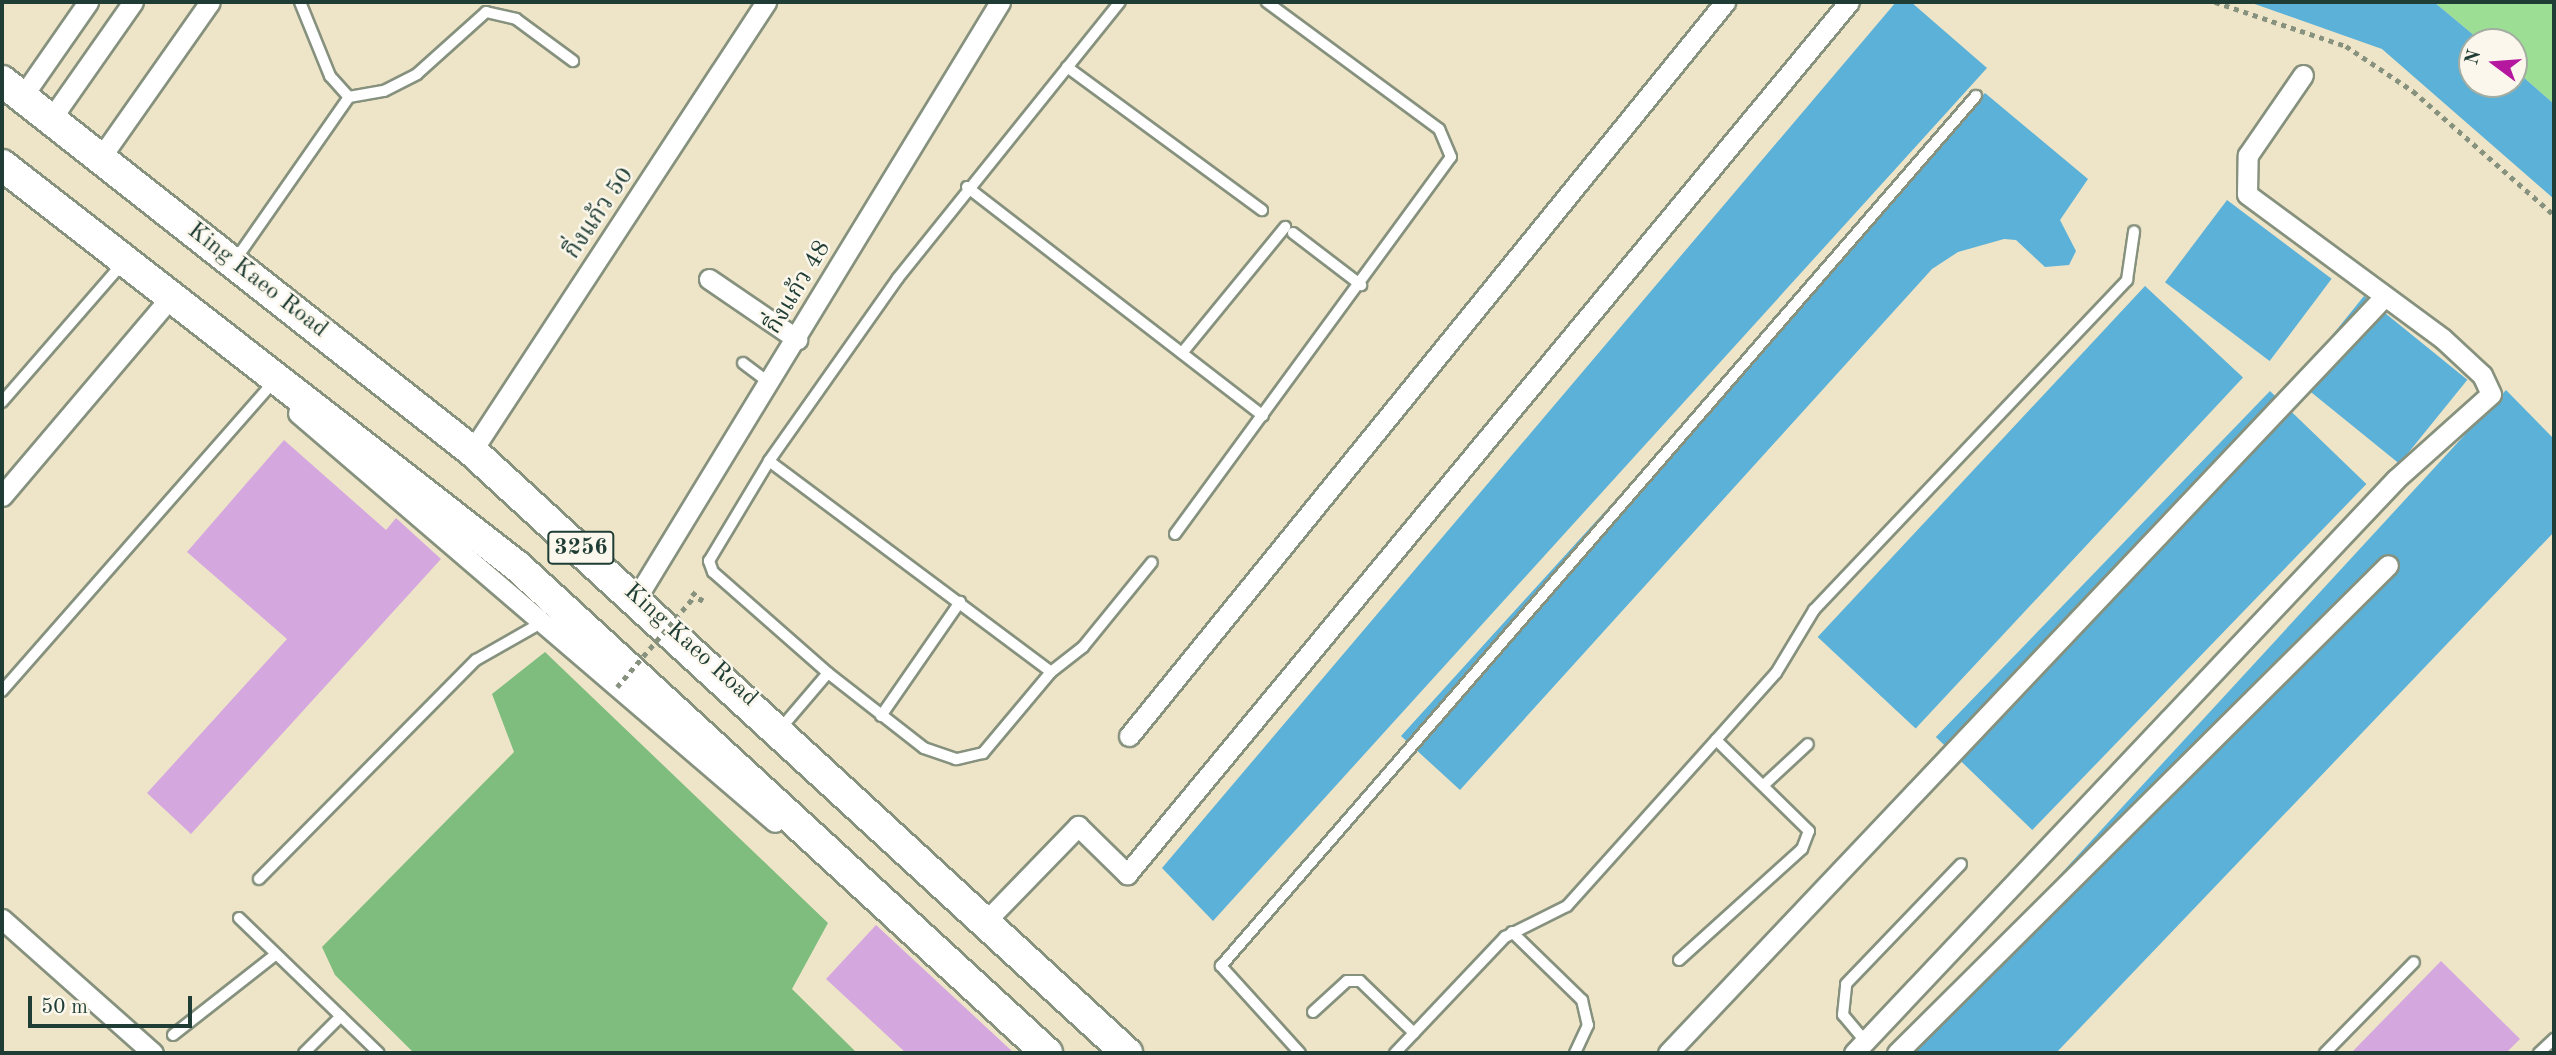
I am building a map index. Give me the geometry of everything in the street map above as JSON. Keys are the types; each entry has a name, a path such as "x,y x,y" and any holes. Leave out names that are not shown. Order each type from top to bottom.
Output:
{"main road":[{"name":"King Kaeo Road","path":"12,89 472,451 781,728 1127,1053"},
{"name":"3256","path":"2,165 554,616 1045,1053"}],"street":[{"path":"12,89 88,2"},
{"path":"51,119 133,2"},
{"path":"101,157 210,2"},
{"name":"กิ่งแก้ว 50","path":"472,451 766,2"},
{"name":"กิ่งแก้ว 48","path":"637,597 797,339 1000,2"},
{"path":"1129,736 1725,2"},
{"path":"985,922 1078,826 1127,874 1849,2"},
{"path":"1860,1047 2396,479 2491,394 2491,385 2469,360 2242,185 2248,155 2303,75"},
{"path":"709,279 797,339"},
{"path":"1668,1053 2384,297"},
{"path":"2,496 169,299"},
{"path":"1897,1053 2388,565"},
{"path":"2,919 153,1053"}],"lane":[{"path":"300,2 330,76 349,97"},
{"path":"1120,2 967,187 769,461 709,561 713,572 828,673 924,748 947,757 969,757 992,746 1051,672 1083,647 1152,562"},
{"path":"1175,534 1447,167 1450,144 1267,2"},
{"path":"234,262 349,97 383,91 417,74 486,12 516,19 573,61"},
{"path":"1067,67 1262,210"},
{"path":"1300,1053 1220,966 1976,96"},
{"path":"967,187 1263,416"},
{"path":"1182,353 1289,230 1361,285"},
{"path":"1395,1053 1512,932 1567,906 1771,678 1814,610 2127,280 2134,232"},
{"path":"2,402 122,264"},
{"path":"743,363 770,383"},
{"path":"2,691 271,384"},
{"path":"769,461 1051,672"},
{"path":"881,716 960,602"},
{"path":"259,879 476,660 554,616"},
{"path":"781,728 828,673"},
{"path":"1679,960 1808,839 1805,822 1766,783 1716,740"},
{"path":"1766,783 1808,744"},
{"path":"1860,1047 1843,1016 1846,984 1961,864"},
{"path":"239,918 379,1053"},
{"path":"1512,932 1582,1000 1588,1025 1575,1053"},
{"path":"173,1035 275,955"},
{"path":"2325,1053 2414,962"},
{"path":"1313,1012 1347,981 1360,981 1414,1033"},
{"path":"304,1053 341,1016"},
{"path":"2539,1053 2554,1039"}],"path":[{"path":"2215,2 2346,46 2413,91 2554,215"},
{"path":"617,687 693,594"}],"green space":[{"path":"2434,2 2554,2 2554,104 2528,81 2528,28 2465,28"},
{"path":"545,652 828,923 792,989 857,1053 414,1053 335,975 322,947 514,752 492,694"}],"water":[{"path":"1896,2 1911,2 1987,68 1213,921 1162,868"},
{"path":"2249,2 2434,2 2465,28 2458,28 2458,98 2528,98 2528,81 2554,104 2554,199 2382,49"},
{"path":"1985,93 2088,179 2060,220 2076,251 2069,265 2045,267 2016,240 2004,239 1958,252 1932,269 1460,790 1401,736"},
{"path":"2227,200 2332,279 2270,361 2165,282"},
{"path":"2145,286 2243,377 1916,728 1818,637"},
{"path":"2364,296 2467,380 2399,464 2296,380"},
{"path":"2506,390 2554,439 2554,532 2056,1053 1896,1053"},
{"path":"2270,391 2366,484 2032,830 1936,737"}],"building":[{"path":"284,440 386,530 396,518 441,559 191,834 147,793 287,639 187,552"},
{"path":"876,925 1014,1053 906,1053 826,979"},
{"path":"2441,961 2520,1039 2506,1053 2351,1053"}]}
